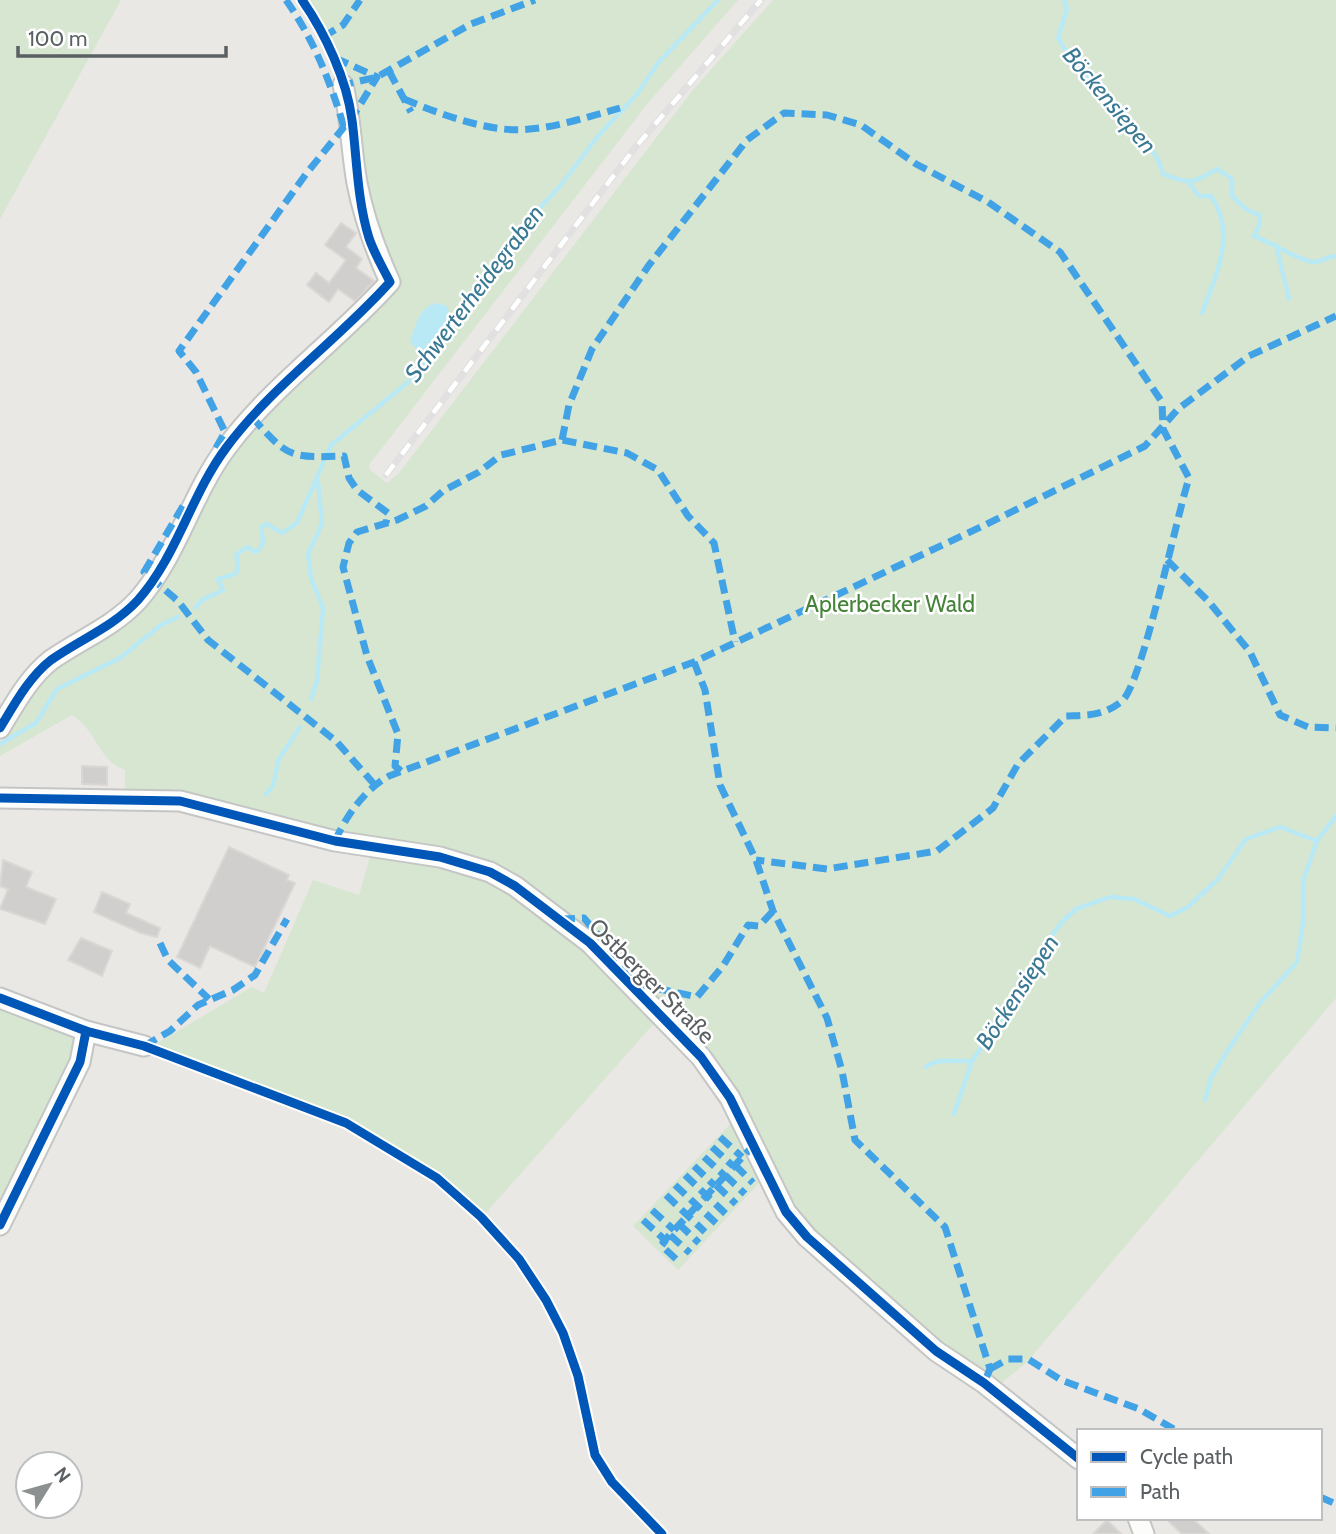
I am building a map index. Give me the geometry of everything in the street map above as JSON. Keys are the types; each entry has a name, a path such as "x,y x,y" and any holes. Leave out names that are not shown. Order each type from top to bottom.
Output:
{"street":[{"path":"0,728 28,684 50,661 111,625 140,598 226,448 285,384 390,282 370,239 357,180 352,118 342,85"},
{"name":"Ostberger Straße","path":"0,798 180,802 335,841 440,857 490,872 515,886 590,943 701,1057 730,1098 786,1212 807,1237 936,1351 984,1383 1077,1457"},
{"path":"0,998 86,1031 144,1046"},
{"path":"0,1225 80,1062 86,1031"}],"green space":[{"path":"0,0 121,0 0,219"},
{"name":"Aplerbecker Wald","path":"308,0 738,0 648,103 369,465 370,470 387,483 399,473 692,91 773,0 1336,0 1336,998 1027,1362 999,1385 962,1367 809,1235 718,1076 516,883 125,790 125,770 109,760 87,728 72,715 0,756 0,743 42,680 52,673 50,669 114,626 230,449 388,287 371,239 349,87"},
{"path":"372,850 462,865 559,920 657,1020 485,1214 446,1183 367,1134 285,1096 151,1047 252,987 264,993 313,880 359,895"},
{"path":"0,999 68,1030 77,1041 75,1062 0,1208"},
{"path":"735,1119 759,1183 678,1270 633,1226"}],"water":[{"path":"435,303 448,306 449,317 422,355 410,342 421,314"}],"building":[{"path":"341,223 356,233 346,247 362,259 356,268 374,281 355,301 338,289 329,302 307,285 316,273 329,283 346,260 325,245"},
{"path":"82,766 107,767 107,785 82,784"},
{"path":"229,847 289,875 287,880 295,883 255,967 210,946 200,968 177,957"},
{"path":"3,860 32,872 26,887 56,899 45,924 0,909 8,889 0,886"},
{"path":"102,892 130,904 126,913 160,928 157,937 141,933 94,912"},
{"path":"81,938 112,951 102,976 68,960"},
{"path":"1107,1520 1121,1534 1093,1534"},
{"path":"1167,1520 1194,1520 1209,1534 1182,1534"}],"waterway":[{"name":"Schwerterheidegraben","path":"195,608 202,600 223,590 218,579 235,574 238,568 236,555 247,547 256,552 260,549 263,543 262,526 267,524 282,533 297,523 331,445 412,379 468,298 528,221 561,185 598,136 637,94 658,63 718,0"},
{"name":"Böckensiepen","path":"1064,0 1067,9 1058,38 1081,73 1102,83 1107,103 1121,107 1151,148 1163,174 1191,181 1217,169 1232,179 1232,196 1247,210 1260,215 1254,236 1310,261 1336,256"},
{"path":"1189,183 1199,196 1211,196 1223,225 1222,255 1202,313"},
{"path":"1276,245 1289,299"},
{"path":"311,699 317,681 323,608 311,578 308,554 322,524 318,481"},
{"name":"Schwerterheidegraben","path":"0,744 36,723 57,689 120,658 161,625 178,617"},
{"path":"266,794 273,786 279,759 300,727"},
{"name":"Böckensiepen","path":"954,1114 972,1061 1010,1007 1052,935 1076,909 1110,897 1134,899 1170,916 1188,907 1218,879 1246,839 1280,827 1317,841 1336,816"},
{"path":"1205,1100 1211,1078 1226,1053 1259,1004 1297,962 1303,923 1303,881 1317,841"},
{"path":"926,1067 942,1061 972,1061"}],"railway":[{"path":"386,475 634,149 761,0"}],"marked path":[{"path":"286,0 320,61 344,127"},
{"path":"323,37 343,25 360,0"},
{"path":"341,82 343,85 377,77 471,24 535,0"},
{"path":"335,58 377,77 352,118"},
{"path":"389,71 411,112"},
{"path":"404,99 465,121 518,130 562,124 620,108"},
{"path":"562,440 569,405 592,349 649,265 747,140 784,113 827,115 861,125 916,164 988,202 1060,252 1162,402 1163,429 1189,478 1149,633 1130,688 1122,701 1102,712 1066,716 1018,764 993,808 937,851 827,869 756,860"},
{"path":"216,448 225,432 196,372 179,351 306,174 344,127 352,123"},
{"path":"335,841 357,804 372,788 389,776 694,662 985,525 1145,446 1178,409 1249,356 1336,316"},
{"path":"252,417 274,441 291,453 312,457 344,456 349,478 357,490 388,513 386,523"},
{"path":"401,771 395,766 398,734 367,656 343,567 349,543 357,532 397,520 426,506 443,491 479,472 501,455 562,440 627,453 658,470 688,516 714,543 735,642"},
{"path":"183,506 144,572 178,601 208,640 336,741 374,784"},
{"path":"1167,560 1209,602 1250,652 1280,715 1308,727 1336,728"},
{"path":"694,662 705,690 720,785 756,860 773,911 827,1018 842,1071 855,1140 945,1227 990,1369 984,1383"},
{"path":"561,919 584,918 626,968 646,986 697,997 723,966 748,925 759,926 773,911"},
{"path":"144,1046 170,1031 198,1005 233,990 255,975 287,919"},
{"path":"160,943 168,960 209,999"},
{"path":"720,1137 742,1157"},
{"path":"712,1147 733,1166"},
{"path":"676,1259 664,1248 667,1245 663,1242 752,1147"},
{"path":"704,1157 725,1176"},
{"path":"735,1165 753,1183"},
{"path":"694,1166 715,1186"},
{"path":"685,1175 727,1215"},
{"path":"725,1175 745,1194"},
{"path":"675,1185 717,1224"},
{"path":"716,1185 736,1204"},
{"path":"666,1195 705,1232"},
{"path":"652,1210 674,1230"},
{"path":"643,1220 665,1240"},
{"path":"679,1224 699,1243"},
{"path":"670,1235 690,1253"},
{"path":"990,1369 1008,1359 1028,1359 1061,1380 1139,1409 1174,1429"},
{"path":"1322,1498 1336,1504"}],"cycle path":[{"path":"0,728 22,692 43,667 62,652 118,618 138,600 152,583 174,545 214,466 244,425 390,282 373,249 365,223 352,120 345,89 327,42 302,0"},
{"path":"0,798 180,801 335,841 440,857 490,872 515,886 590,943 701,1057 730,1098 786,1212 807,1237 936,1351 984,1383 1077,1457"},
{"path":"0,998 86,1031 144,1046 346,1123 437,1178 481,1217 519,1259 546,1300 563,1333 578,1376 595,1455 612,1482 662,1534"},
{"path":"0,1225 80,1062 86,1031"}]}
